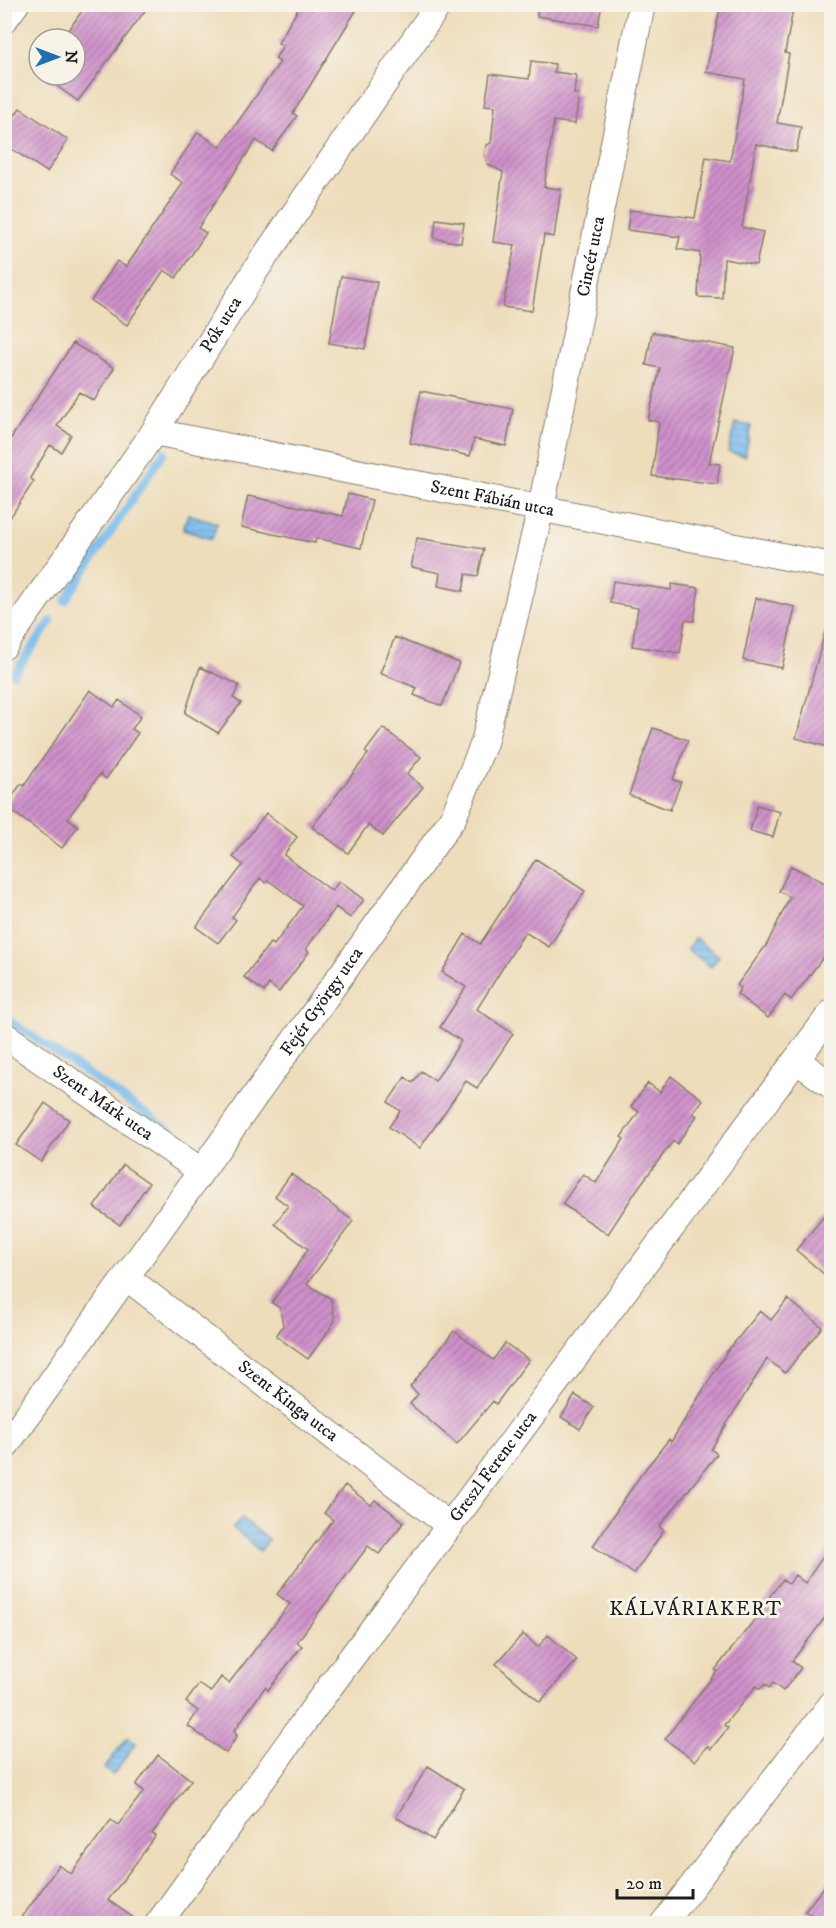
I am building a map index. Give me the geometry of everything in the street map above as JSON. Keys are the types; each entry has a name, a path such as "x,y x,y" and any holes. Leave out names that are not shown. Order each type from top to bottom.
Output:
{"street":[{"path":"4,20 16,4"},
{"name":"Pók utca","path":"4,646 154,432 257,268 439,4"},
{"name":"Cincér utca","path":"541,508 642,4"},
{"name":"Szent Fábián utca","path":"154,432 831,566"},
{"name":"Fejér György utca","path":"4,1448 453,818 484,743 541,508"},
{"name":"Greszl Ferenc utca","path":"158,1923 831,1012"},
{"name":"Szent Márk utca","path":"4,1035 201,1171"},
{"path":"796,1060 831,1086"},
{"name":"Szent Kinga utca","path":"126,1277 450,1526"},
{"path":"663,1923 831,1704"}],"water":[{"path":"735,423 751,426 745,456 728,452"},
{"path":"188,514 217,523 212,539 183,530"},
{"path":"695,938 719,956 711,967 687,949"},
{"path":"242,1518 269,1540 260,1551 233,1528"},
{"path":"128,1737 136,1743 113,1775 104,1768"}],"building":[{"path":"87,4 150,4 78,101 58,87 87,87 87,27 71,27"},
{"path":"301,4 360,4 293,113 297,116 272,151 256,140 198,228 206,233 176,278 164,270 127,325 91,301 117,261 126,267 183,183 170,174 198,132 220,147 280,62 275,59 283,46 278,43"},
{"path":"538,4 602,4 598,26 537,16"},
{"path":"721,4 794,4 785,53 789,54 777,123 801,127 796,152 756,144 742,227 763,232 756,265 724,259 722,298 698,297 700,253 677,249 680,237 627,230 630,210 695,218 706,157 730,161 745,79 706,72"},
{"path":"531,61 555,64 554,72 576,75 574,94 579,94 575,124 554,121 544,187 561,189 554,237 544,235 532,311 503,307 515,245 493,242 503,172 487,164 484,153 487,145 491,143 495,106 485,105 490,74 529,79"},
{"path":"20,108 68,140 47,172 4,144 4,131"},
{"path":"436,219 464,223 461,243 434,238"},
{"path":"341,276 377,282 365,349 329,343"},
{"path":"652,332 735,348 709,463 720,464 717,484 652,476 659,422 648,420 660,368 646,365"},
{"path":"73,343 114,368 94,401 79,392 57,426 71,435 61,452 50,445 30,478 34,481 4,527 4,449"},
{"path":"421,391 513,409 506,446 474,439 470,456 410,443"},
{"path":"348,494 372,500 361,548 316,538 315,543 241,527 248,496 343,516"},
{"path":"417,538 484,549 478,576 466,574 463,591 438,586 440,573 411,567"},
{"path":"613,581 671,590 672,584 699,588 694,621 685,620 680,653 632,646 638,608 610,603"},
{"path":"756,598 795,607 782,668 743,660"},
{"path":"825,632 831,633 831,748 796,738"},
{"path":"395,637 459,663 442,706 414,695 417,688 380,673"},
{"path":"200,667 239,685 233,698 241,703 218,733 185,713"},
{"path":"90,690 114,707 119,700 141,716 132,729 138,733 106,779 100,774 68,818 78,826 62,848 5,806 21,784 24,786"},
{"path":"383,728 421,757 407,774 423,787 383,836 368,825 348,853 312,827 368,754 365,752"},
{"path":"653,728 688,740 673,780 681,782 670,810 629,795"},
{"path":"757,805 780,812 773,837 750,831"},
{"path":"266,813 297,837 284,855 332,891 339,881 364,900 350,918 336,907 306,949 309,952 279,992 269,984 264,992 244,977 270,943 274,945 303,906 268,880 266,883 260,878 232,917 236,920 218,943 196,927 243,865 233,857"},
{"path":"536,859 585,891 549,947 525,932 477,1009 513,1034 477,1088 466,1081 420,1148 389,1127 400,1111 388,1102 405,1077 413,1083 421,1071 435,1081 461,1041 440,1027 466,987 442,972 465,934 480,944"},
{"path":"791,866 831,886 831,947 791,1000 785,995 768,1018 737,994 741,988 737,985 767,944 790,897 779,891"},
{"path":"671,1076 703,1100 693,1113 697,1116 677,1144 673,1141 608,1234 562,1204 583,1174 596,1183 624,1139 621,1137 639,1112 631,1106 648,1083 660,1092"},
{"path":"45,1103 69,1120 41,1162 16,1145"},
{"path":"123,1165 149,1183 120,1225 94,1207"},
{"path":"291,1174 353,1221 307,1284 331,1299 335,1321 308,1359 276,1336 283,1326 280,1308 272,1303 308,1249 275,1224 288,1206 275,1196"},
{"path":"831,1208 831,1280 796,1250"},
{"path":"788,1299 822,1327 785,1373 767,1359 711,1449 717,1454 659,1527 664,1530 634,1574 593,1546 640,1476 669,1439 671,1442 726,1353 760,1311 771,1320"},
{"path":"454,1331 493,1360 505,1343 529,1360 496,1404 493,1401 457,1444 410,1404 418,1394 410,1387"},
{"path":"575,1395 594,1407 580,1429 561,1417"},
{"path":"345,1485 371,1505 375,1500 404,1522 379,1554 368,1546 297,1642 302,1646 268,1690 265,1687 234,1731 237,1736 226,1753 188,1726 198,1711 186,1702 199,1684 211,1692 221,1677 229,1683 290,1604 277,1594 333,1520 324,1513"},
{"path":"831,1545 831,1610 792,1661 801,1668 783,1691 773,1683 769,1688 765,1684 760,1689 756,1686 724,1725 728,1728 711,1749 707,1746 695,1761 665,1739 783,1579 789,1584 795,1575 805,1583"},
{"path":"523,1634 538,1647 548,1635 577,1660 540,1702 496,1664"},
{"path":"158,1755 191,1780 152,1834 156,1836 108,1900 141,1923 18,1923 59,1865 71,1874 111,1820 118,1825 144,1791 136,1785"},
{"path":"428,1766 464,1789 433,1840 396,1817"},
{"path":"831,1878 831,1923 821,1923 805,1911"}],"waterway":[{"path":"65,601 164,452"},
{"path":"14,674 51,621"},
{"path":"4,1017 179,1136"}],"district":[{"name":"KÁLVÁRIAKERT","path":"696,1609"}]}
